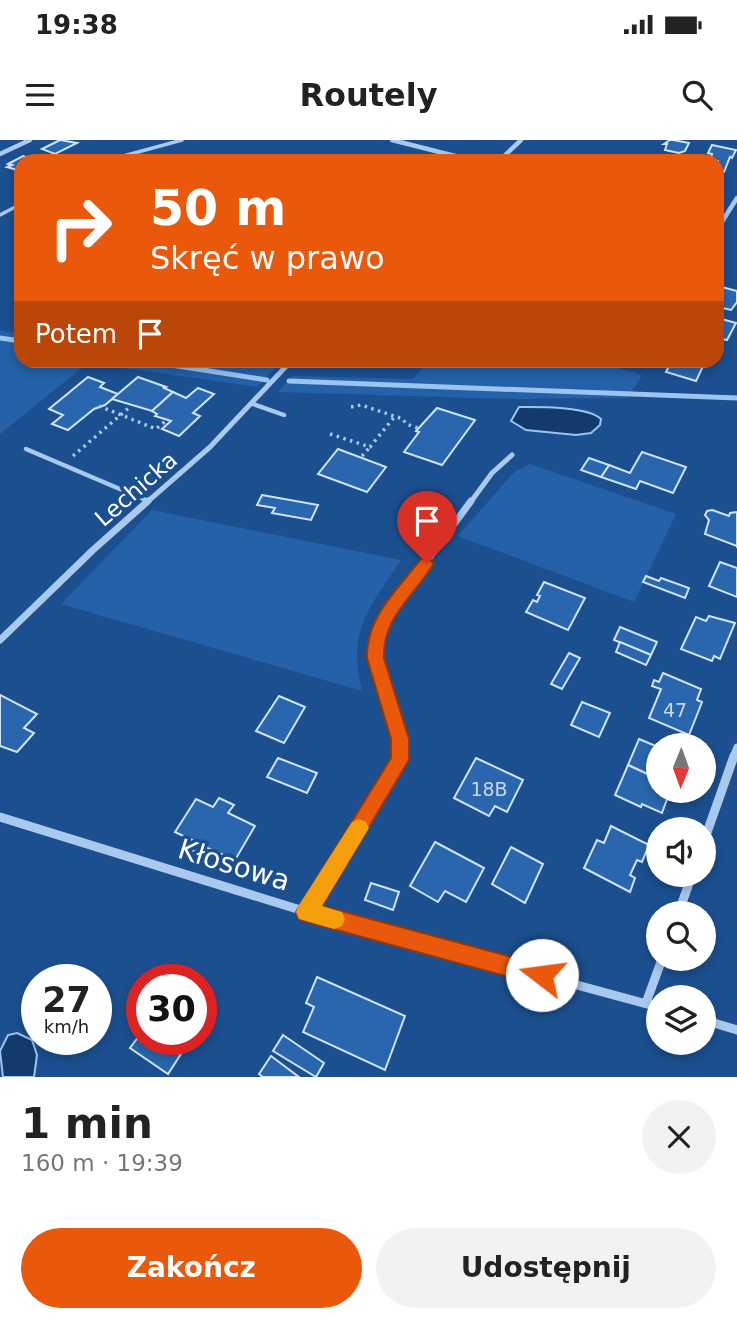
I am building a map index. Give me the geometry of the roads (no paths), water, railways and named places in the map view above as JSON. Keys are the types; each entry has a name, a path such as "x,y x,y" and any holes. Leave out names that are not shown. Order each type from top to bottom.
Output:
{"street":[{"path":"0,154 30,140"},
{"path":"392,140 447,154"},
{"path":"506,154 521,140"},
{"path":"724,219 737,198"},
{"name":"Lechicka","path":"0,640 93,550 210,447 285,368"},
{"path":"307,912 400,760 400,739 376,658 379,626 492,473 512,455"},
{"path":"712,817 737,747"},
{"name":"Kłosowa","path":"0,817 307,912 646,1003"},
{"path":"716,1024 737,1030"}],"lane":[{"path":"131,154 182,140"},
{"path":"253,404 284,415"},
{"path":"26,449 148,501"}],"waterway":[{"path":"0,338 14,340"},
{"path":"190,368 267,380"},
{"path":"289,381 737,398"}]}
